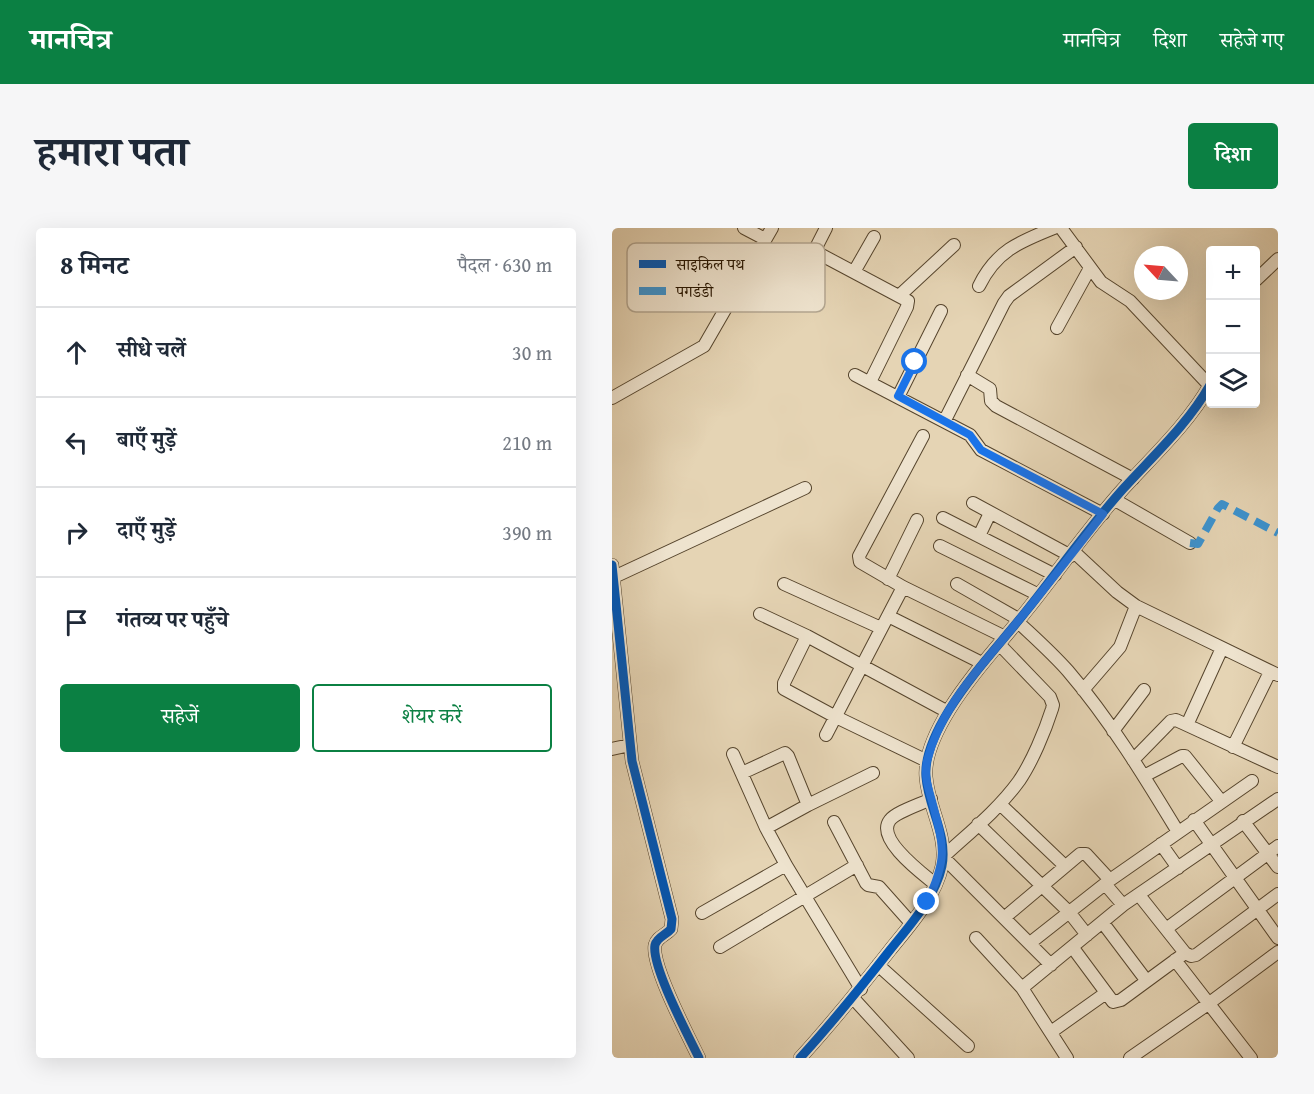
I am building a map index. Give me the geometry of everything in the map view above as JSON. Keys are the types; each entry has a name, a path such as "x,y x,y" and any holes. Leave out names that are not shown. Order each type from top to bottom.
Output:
{"street":[{"path":"744,228 769,233"},
{"path":"818,243 826,228"},
{"path":"979,286 995,260 1026,239 1054,228"},
{"path":"1061,228 1101,282 1130,301 1206,381"},
{"path":"854,272 874,237"},
{"path":"899,296 954,245"},
{"path":"945,420 1009,296 1076,247"},
{"path":"825,257 908,301 870,382"},
{"path":"1260,276 1278,259"},
{"path":"1057,328 1090,268"},
{"path":"898,396 942,311"},
{"path":"612,398 704,346 724,312"},
{"path":"855,375 945,420 974,437 981,450 1103,514"},
{"path":"967,375 990,389 991,401 996,406 1133,479"},
{"path":"800,1058 857,993 927,902 935,884 943,857 942,846 925,775 927,761 938,730 948,712 982,663 1019,621 1103,514 1193,411 1206,391"},
{"path":"923,436 859,556 861,564 1002,640 1050,697 1053,705 1024,773 1000,804 943,857"},
{"path":"699,1058 670,1000 656,956 655,944 671,929 672,919 640,799 630,745 613,571 805,488"},
{"path":"1115,500 1190,543"},
{"path":"973,503 1072,554 1136,606 1274,674 1233,747"},
{"path":"979,536 990,513"},
{"path":"943,519 1056,575"},
{"path":"888,579 917,520"},
{"path":"940,546 1039,595"},
{"path":"784,584 881,628"},
{"path":"957,584 1019,621 1051,653 1083,690 1113,731 1178,832"},
{"path":"826,735 903,586"},
{"path":"1083,690 1120,647 1136,606"},
{"path":"760,614 807,636 948,712"},
{"path":"888,616 982,663"},
{"path":"807,636 783,686 786,691 927,761"},
{"path":"1187,725 1222,648"},
{"path":"1113,731 1143,690"},
{"path":"1133,760 1171,721 1176,720 1278,767"},
{"path":"612,749 630,745"},
{"path":"742,773 783,753 787,754 808,805"},
{"path":"733,754 766,828 857,993 908,1058"},
{"path":"1144,776 1185,756 1221,801"},
{"path":"766,828 873,774"},
{"path":"1030,943 1108,882 1252,781"},
{"path":"932,799 892,818 887,831 901,855 935,884"},
{"path":"1022,988 1123,905 1278,799"},
{"path":"1000,804 1065,866"},
{"path":"1194,820 1278,938"},
{"path":"1244,821 1273,850 1278,867"},
{"path":"834,822 868,885 879,887 911,923"},
{"path":"978,824 1069,912 1087,935"},
{"path":"1161,844 1178,868"},
{"path":"1166,929 1273,850"},
{"path":"1004,918 1083,853 1108,882 1123,905"},
{"path":"943,857 1051,965"},
{"path":"702,913 786,864"},
{"path":"720,947 857,865"},
{"path":"1073,948 1113,1002 1118,1002 1180,956 1196,955 1278,894"},
{"path":"1139,895 1166,929 1208,1004 1251,1058"},
{"path":"1103,923 1146,980"},
{"path":"976,938 1022,988 1067,1058"},
{"path":"1130,1058 1278,952"},
{"path":"878,965 968,1046"},
{"path":"1052,1032 1106,993"}],"marked path":[{"path":"1190,543 1198,544 1222,504 1278,533"}],"cycle path":[{"path":"800,1058 906,931 928,900 939,878 943,855 942,843 930,799 926,769 933,742 949,710 1098,518 1181,426 1206,391"},
{"path":"612,565 632,761 672,919 671,929 656,942 655,955 672,1002 699,1058"}],"route":[{"path":"915,362 898,396 974,437 981,450 1103,514 1018,622 982,663 959,694 938,730 927,761 925,775 941,837 943,857 927,902"}]}
